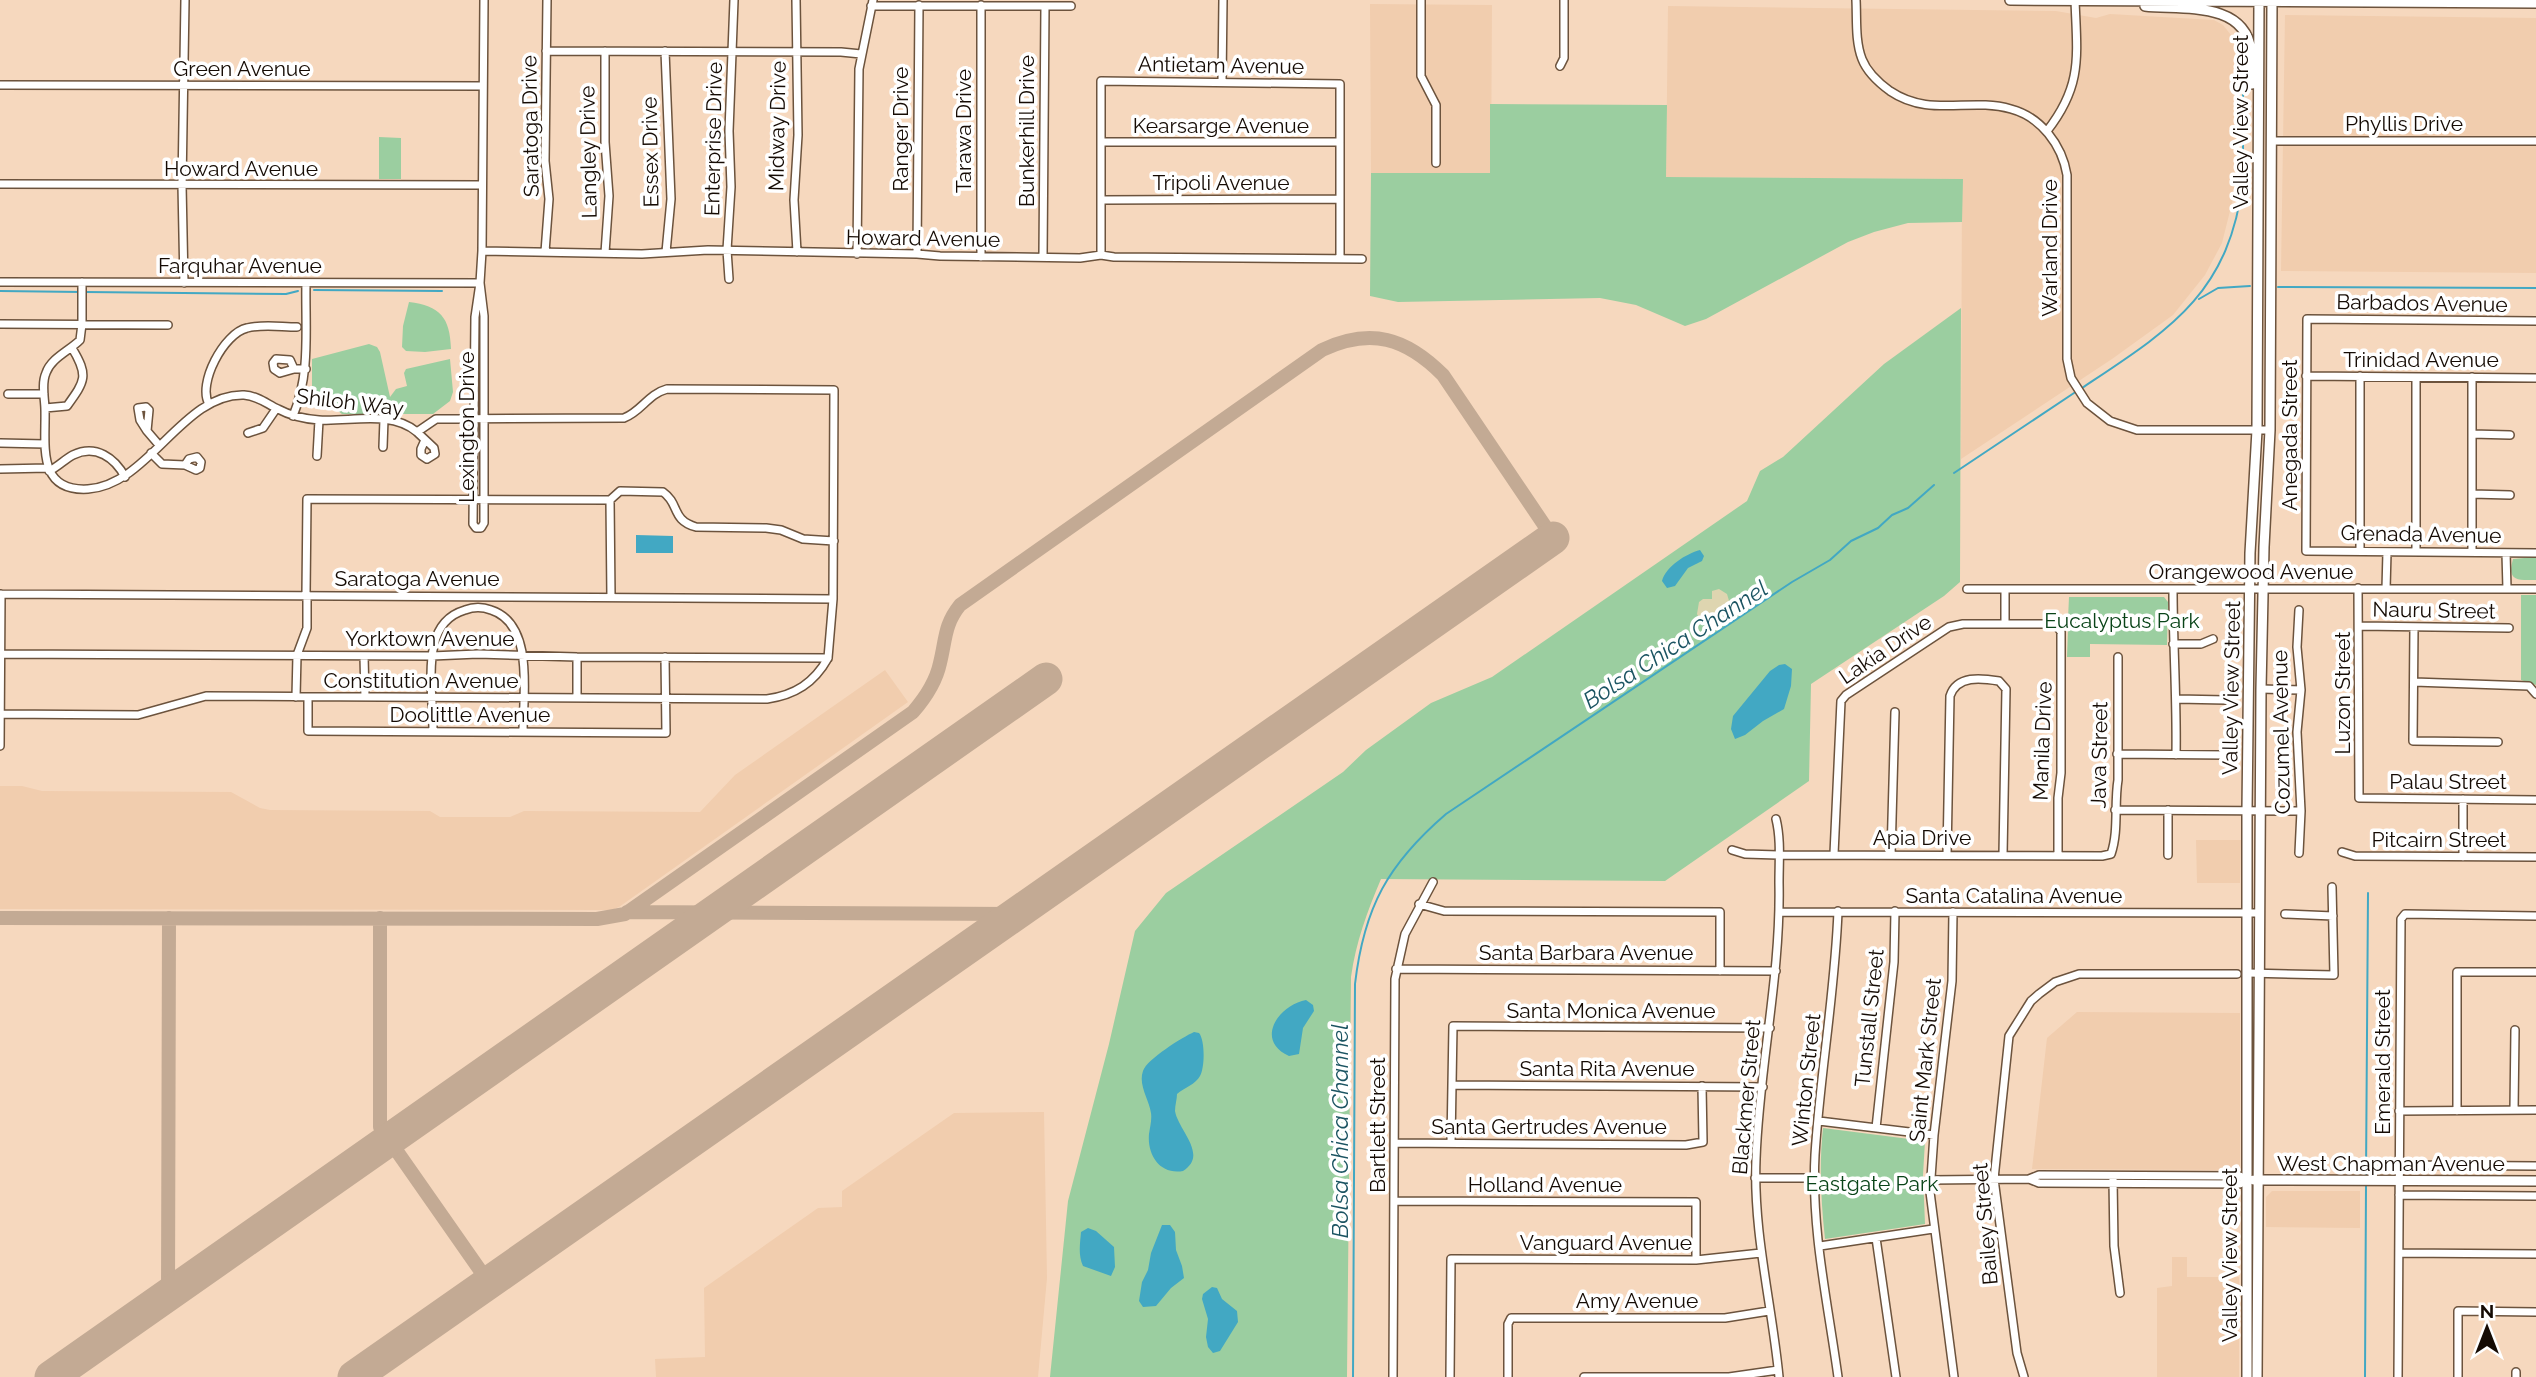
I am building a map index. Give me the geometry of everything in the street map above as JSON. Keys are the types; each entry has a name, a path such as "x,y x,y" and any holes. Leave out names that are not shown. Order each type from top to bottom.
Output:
{"main road":[{"path":"2010,0 2536,3"},
{"path":"2126,1 2146,7 2210,10 2224,14 2237,23 2247,36 2251,50 2253,125 2257,135"},
{"name":"Valley View Street","path":"2247,1377 2247,1055 2242,974 2250,588 2257,430 2259,1"},
{"name":"Valley View Street","path":"2257,1377 2260,811 2263,588 2270,430 2272,1"},
{"path":"2247,1055 2258,1071"},
{"path":"2247,1067 2258,1071"},
{"name":"West Chapman Avenue","path":"2247,1180 2536,1181"},
{"path":"2247,1339 2258,1339"}],"street":[{"path":"184,283 182,186 185,0"},
{"name":"Lexington Drive","path":"480,283 484,316 484,523 481,528 476,528 475,317 482,251 484,0"},
{"name":"Saratoga Drive","path":"545,252 549,199 545,161 547,0"},
{"name":"Enterprise Drive","path":"729,279 729,131 734,0"},
{"name":"Midway Drive","path":"796,0 797,135 794,200 797,252"},
{"path":"1222,82 1223,0"},
{"path":"1422,0 1421,76 1436,105 1436,163"},
{"path":"1560,66 1564,58 1564,0"},
{"name":"Warland Drive","path":"1856,0 1858,41 1862,59 1880,84 1912,103 2011,109 2047,131 2062,155 2067,175 2067,359 2069,372 2087,403 2110,421 2137,430 2270,430"},
{"path":"2047,131 2061,113 2074,83 2075,0"},
{"path":"857,254 859,69 872,3 1071,6"},
{"name":"Ranger Drive","path":"917,254 919,5"},
{"name":"Tarawa Drive","path":"981,5 981,257"},
{"name":"Bunkerhill Drive","path":"1043,257 1045,6"},
{"path":"546,51 861,54"},
{"name":"Langley Drive","path":"605,51 604,142 609,196 605,253"},
{"name":"Essex Drive","path":"665,51 671,199 667,252"},
{"name":"Antietam Avenue","path":"1102,142 1101,81 1340,84 1340,142"},
{"name":"Green Avenue","path":"0,85 483,86"},
{"name":"Phyllis Drive","path":"2272,141 2536,141"},
{"path":"1101,255 1102,142"},
{"name":"Kearsarge Avenue","path":"1102,142 1340,142"},
{"path":"1340,142 1340,258"},
{"name":"Howard Avenue","path":"0,184 482,185"},
{"name":"Tripoli Avenue","path":"1102,200 1340,199"},
{"name":"Howard Avenue","path":"482,251 605,253 727,250 981,257 1080,258 1101,255 1362,259"},
{"name":"Farquhar Avenue","path":"0,282 480,283"},
{"path":"48,469 45,444 46,373 56,358 80,340 82,282"},
{"path":"293,416 303,393 306,369 306,283"},
{"name":"Barbados Avenue","path":"2307,319 2536,321"},
{"name":"Anegada Street","path":"2306,551 2307,319"},
{"path":"0,324 168,324"},
{"path":"209,404 204,396 207,378 236,332 247,328 297,327"},
{"path":"45,408 66,406 83,383 83,367 72,348"},
{"path":"294,369 306,369"},
{"name":"Trinidad Avenue","path":"2306,376 2536,378"},
{"path":"2360,376 2360,551"},
{"path":"2416,377 2416,552"},
{"path":"2472,377 2472,552"},
{"name":"Shiloh Way","path":"48,469 57,481 68,487 88,489 107,485 125,477 209,404 243,395 257,397 293,416 319,420 384,419 409,425 417,432 436,419 624,418 630,416 652,395 667,389 834,390 833,599 828,658"},
{"path":"8,394 44,394"},
{"path":"248,433 263,428 276,409"},
{"path":"383,447 384,419"},
{"path":"317,456 319,420"},
{"path":"147,431 159,445"},
{"path":"417,432 425,440"},
{"path":"2472,434 2510,435"},
{"path":"0,443 45,444"},
{"path":"0,469 48,469 62,464 73,455 89,452 111,458 125,477"},
{"path":"150,453 162,464 185,465"},
{"path":"296,697 297,655 307,628 307,499 610,500 620,491 663,492 669,496 680,519 696,527 766,527 803,539 834,541"},
{"path":"2472,494 2510,495"},
{"path":"610,500 611,597"},
{"name":"Grenada Avenue","path":"2306,551 2536,553"},
{"path":"2386,589 2387,552"},
{"path":"2506,553 2507,589"},
{"name":"Luzon Street","path":"2358,588 2359,798"},
{"name":"Orangewood Avenue","path":"1967,589 2536,589"},
{"path":"2005,589 2005,624"},
{"path":"2173,590 2176,755"},
{"path":"0,746 1,594"},
{"name":"Saratoga Avenue","path":"1,594 833,599"},
{"path":"479,596 479,608"},
{"path":"433,731 432,656 435,642 444,621 463,610 479,608 497,612 510,621 519,635 523,654 523,732"},
{"name":"Cozumel Avenue","path":"2299,610 2299,853"},
{"name":"Lakia Drive","path":"1834,854 1841,701 1846,695 1949,627 1963,624 2050,624 2060,629"},
{"name":"Nauru Street","path":"2359,626 2509,628"},
{"path":"2414,627 2413,741 2498,742"},
{"name":"Manila Drive","path":"2058,855 2058,798 2062,773 2060,629"},
{"path":"2173,644 2201,644 2213,639"},
{"name":"Yorktown Avenue","path":"1,654 523,654 577,657 828,658"},
{"path":"364,656 365,696"},
{"path":"576,698 577,657"},
{"path":"665,657 666,699"},
{"name":"Java Street","path":"2111,854 2114,845 2118,657"},
{"name":"Constitution Avenue","path":"0,714 138,715 206,696 767,699 785,696 809,683 828,658"},
{"path":"1947,855 1952,691 1965,680 1994,680 2003,682 2006,690 2003,855"},
{"path":"2414,682 2529,686 2536,694"},
{"path":"2262,689 2301,691"},
{"name":"Doolittle Avenue","path":"308,697 308,730 666,733 666,699"},
{"path":"2177,699 2227,699"},
{"path":"1892,855 1895,712"},
{"path":"2117,754 2227,755"},
{"name":"Palau Street","path":"2359,798 2536,800"},
{"path":"2463,799 2463,857"},
{"path":"2115,810 2301,811"},
{"path":"2168,810 2168,855"},
{"name":"Blackmer Street","path":"1776,819 1779,832 1776,971 1762,1087 1755,1178 1756,1216 1779,1373"},
{"name":"Apia Drive","path":"1732,850 1745,854 1779,855 2111,854"},
{"name":"Pitcairn Street","path":"2342,852 2354,856 2536,857"},
{"name":"Bartlett Street","path":"1393,1377 1396,969 1405,934 1433,882"},
{"path":"2242,974 2334,975 2332,887"},
{"path":"1419,904 1444,911 1720,912 1720,971"},
{"name":"Winton Street","path":"1838,911 1815,1178 1815,1207 1838,1377"},
{"name":"Tunstall Street","path":"1876,1128 1894,962 1895,911"},
{"name":"Santa Catalina Avenue","path":"1779,912 2259,913"},
{"name":"Saint Mark Street","path":"1953,912 1952,981 1930,1180 1933,1229 1954,1377"},
{"path":"2285,914 2333,916"},
{"name":"Emerald Street","path":"2398,1377 2400,919 2405,914 2536,916"},
{"name":"Santa Barbara Avenue","path":"1396,969 1776,971"},
{"path":"2457,1111 2456,972 2536,972"},
{"name":"Bailey Street","path":"2024,1377 2017,1353 1994,1179 2009,1035 2031,1001 2039,994 2055,982 2079,974 2242,974"},
{"name":"Santa Monica Avenue","path":"1452,1084 1453,1026 1770,1028"},
{"path":"2514,1110 2515,1030"},
{"path":"1451,1143 1452,1084"},
{"name":"Santa Rita Avenue","path":"1452,1084 1762,1087"},
{"name":"Santa Gertrudes Avenue","path":"1395,1143 1703,1142 1702,1086"},
{"path":"2399,1111 2536,1110"},
{"path":"1819,1121 1934,1135"},
{"path":"2399,1165 2536,1166"},
{"name":"West Chapman Avenue","path":"1930,1180 2029,1179 2039,1175 2113,1179 2240,1176 2247,1180"},
{"path":"1755,1178 1815,1178"},
{"path":"2113,1179 2114,1246 2120,1293"},
{"path":"2399,1195 2536,1196"},
{"name":"Holland Avenue","path":"1394,1202 1696,1202 1696,1260"},
{"path":"1820,1246 1933,1229"},
{"path":"1876,1238 1896,1377"},
{"name":"Vanguard Avenue","path":"1450,1377 1451,1259 1696,1260 1761,1253"},
{"path":"2399,1253 2536,1254"},
{"name":"Amy Avenue","path":"1508,1377 1508,1324 1511,1318 1726,1318 1769,1311"},
{"path":"2458,1377 2458,1311 2536,1312"},
{"path":"1584,1377 1729,1377 1779,1373"}],"shaded area":[{"path":"1370,4 1492,5 1491,173 1371,173"},
{"path":"1668,6 2056,11 2096,18 2110,14 2214,20 2223,25 2235,45 2237,183 2222,243 2205,275 2173,315 2112,359 1961,459 1962,179 1666,177"},
{"path":"2285,15 2536,18 2536,273 2281,271"},
{"path":"885,670 908,702 612,910 0,909 0,786 22,786 42,791 231,792 260,808 270,810 430,811 440,817 510,817 524,811 700,812 735,775"},
{"path":"2196,840 2241,840 2240,883 2197,883"},
{"path":"2077,1012 2240,1013 2240,1167 2235,1170 2032,1169 2047,1038"},
{"path":"1044,1112 1047,1278 1038,1377 656,1377 655,1359 705,1357 704,1288 818,1208 842,1207 842,1191 954,1113"},
{"path":"2272,1191 2360,1191 2360,1228 2266,1227 2266,1197"},
{"path":"2172,1257 2187,1257 2187,1277 2239,1277 2239,1377 2157,1377 2157,1288 2172,1286"}],"green space":[{"path":"1490,104 1667,105 1666,177 1963,179 1962,222 1908,223 1874,232 1848,242 1706,319 1685,326 1636,305 1600,298 1398,302 1370,296 1371,173 1490,173"},
{"path":"379,137 401,138 401,179 379,179"},
{"path":"409,302 429,307 441,315 448,329 451,349 425,352 406,351 402,347 403,326"},
{"path":"1961,308 1960,582 1944,596 1811,684 1809,781 1665,881 1381,879 1363,927 1351,977 1347,1377 1050,1377 1068,1201 1135,931 1166,893 1343,772 1366,750 1431,703 1492,677 1747,501 1760,471 1783,457 1884,364"},
{"path":"369,344 377,347 380,352 390,397 396,389 407,386 404,373 406,369 450,359 453,392 450,401 433,414 342,414 312,391 312,359"},
{"path":"2536,557 2536,580 2513,576 2513,559"},
{"path":"2521,595 2536,595 2536,685 2521,680"},
{"name":"Eucalyptus Park","path":"2069,597 2164,597 2168,602 2167,645 2090,644 2090,657 2067,657 2068,630 2063,624 2068,619"},
{"name":"Eastgate Park","path":"1823,1128 1925,1141 1925,1224 1825,1239 1821,1184"}],"sand":[{"path":"1719,589 1727,594 1730,604 1701,622 1697,614 1699,602 1712,599 1712,591"}],"water":[{"path":"636,535 673,536 673,553 636,553"},
{"path":"1700,550 1704,556 1702,561 1688,568 1675,586 1667,588 1662,581 1668,570 1689,554"},
{"path":"1785,664 1792,669 1791,686 1784,709 1735,739 1731,729 1733,716 1770,671"},
{"path":"1306,1000 1313,1005 1314,1011 1303,1028 1299,1054 1289,1056 1273,1041 1274,1024 1287,1009"},
{"path":"1194,1032 1199,1033 1202,1041 1202,1072 1196,1081 1177,1094 1175,1111 1190,1142 1193,1158 1183,1171 1168,1170 1157,1162 1150,1149 1151,1113 1142,1076 1146,1066 1158,1055"},
{"path":"1162,1225 1170,1225 1175,1232 1176,1250 1184,1278 1171,1288 1156,1306 1143,1307 1139,1301 1142,1282"},
{"path":"1088,1228 1096,1231 1114,1247 1115,1267 1111,1276 1083,1266 1080,1254 1081,1232"},
{"path":"1212,1287 1217,1288 1222,1299 1237,1311 1238,1322 1220,1351 1213,1353 1208,1347 1208,1319 1202,1299 1203,1294"}],"waterway":[{"name":"Bolsa Chica Channel","path":"2082,388 2142,347 2190,306 2209,281 2224,253 2236,220 2243,181 2243,61"},
{"path":"2199,299 2218,288 2250,286"},
{"path":"2278,287 2536,288"},
{"path":"314,290 442,291"},
{"path":"0,291 81,292"},
{"path":"86,292 286,294 298,291"},
{"name":"Bolsa Chica Channel","path":"1954,473 2077,391"},
{"name":"Bolsa Chica Channel","path":"1353,1377 1355,984 1359,957 1372,910 1394,869 1446,814 1792,582 1830,560 1851,541 1878,528 1892,515 1908,508 1934,485"},
{"path":"2366,1176 2368,893"},
{"path":"2365,1377 2366,1185"}],"taxiway":[{"path":"0,918 597,919 625,914 913,712 936,677 948,626 960,605 1322,350 1356,339 1372,338 1401,345 1415,352 1443,375 1553,538"},
{"path":"627,912 1015,914"},
{"path":"168,1295 169,918"},
{"path":"380,918 380,1127 489,1283"}],"runway":[{"path":"354,1377 1553,538"},
{"path":"51,1377 1046,679"}]}
